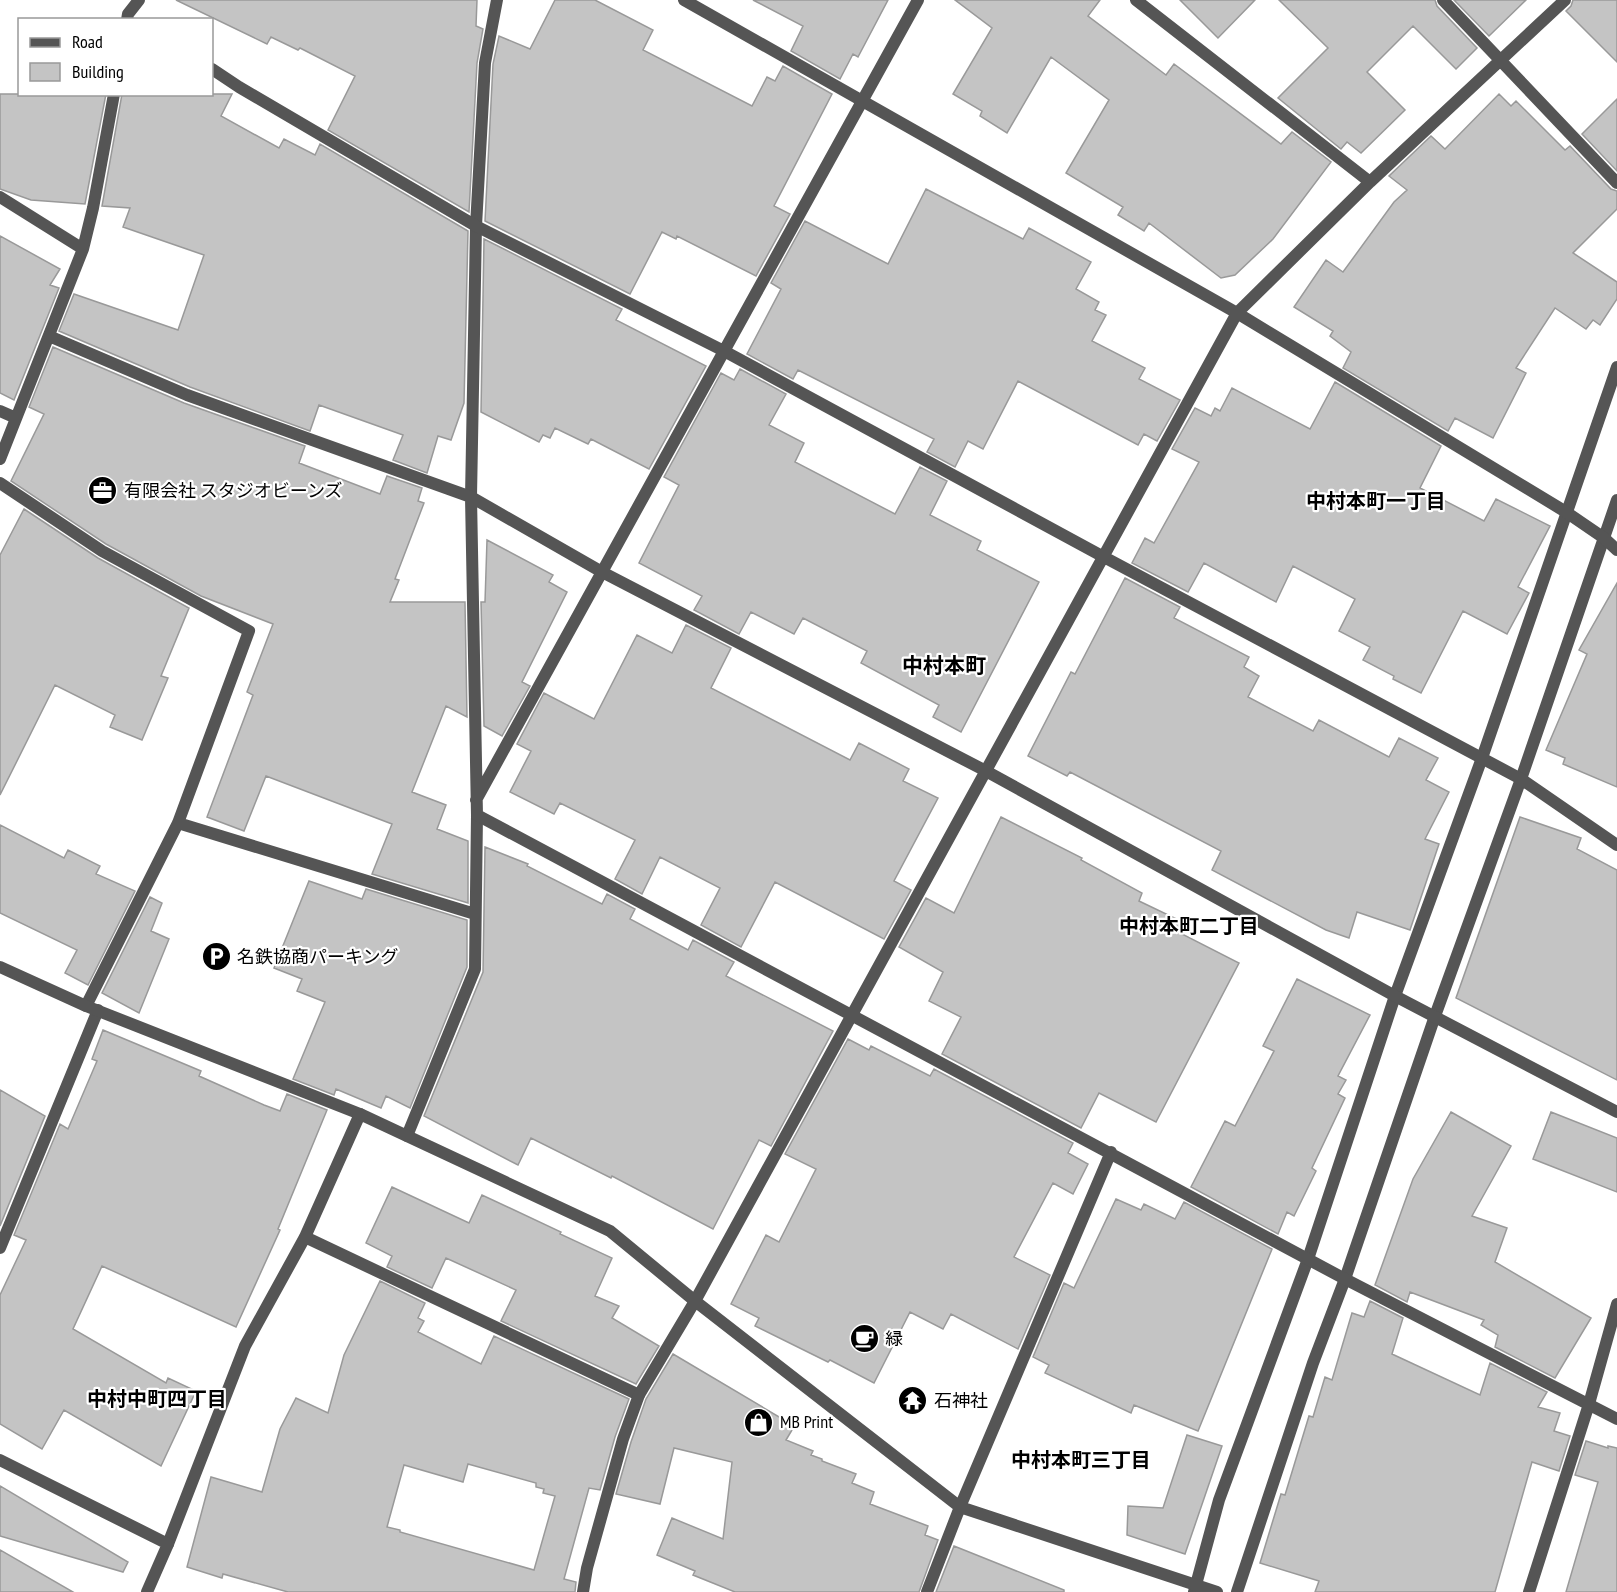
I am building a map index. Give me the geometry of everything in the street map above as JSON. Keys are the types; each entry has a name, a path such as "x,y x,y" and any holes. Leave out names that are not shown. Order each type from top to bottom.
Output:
{"street":[{"path":"131,18 139,0"},
{"path":"407,1136 475,969 477,814 471,497 476,226 485,63 497,0"},
{"path":"684,0 1237,313 1566,512 1617,549"},
{"path":"476,801 918,0"},
{"path":"1136,0 1370,182"},
{"path":"1443,0 1617,183"},
{"path":"583,1592 587,1568 620,1450 639,1395 695,1301 852,1017 984,770 1237,313 1370,182 1565,0"},
{"path":"213,70 476,226 724,351 1521,779 1617,845"},
{"path":"0,459 83,249 114,96"},
{"path":"0,197 83,249"},
{"path":"49,336 187,395 471,497 602,572 984,770 1395,996 1617,1112"},
{"path":"1195,1589 1219,1500 1308,1259 1395,996 1482,758 1617,367"},
{"path":"0,411 16,418"},
{"path":"0,483 102,551 249,631 178,823 92,1008 0,1248"},
{"path":"1237,1592 1313,1363 1345,1279 1617,500"},
{"path":"477,814 852,1017 1111,1152 1345,1279 1617,1419"},
{"path":"178,823 475,914"},
{"path":"0,967 92,1008 360,1114 610,1230 695,1301 960,1507 1195,1589 1217,1592"},
{"path":"147,1592 245,1346 305,1237 360,1114"},
{"path":"927,1592 960,1507 1111,1152"},
{"path":"305,1237 639,1395"},
{"path":"1528,1592 1589,1404 1617,1304"},
{"path":"0,1460 168,1544"}],"building":[{"path":"176,0 477,0 476,26 483,29 477,63 469,212 328,130 355,76 300,48 298,50 271,37 267,44"},
{"path":"555,0 595,0 653,30 643,50 752,106 767,77 775,81 783,66 832,94 774,206 790,214 756,276 677,236 676,239 662,232 630,294 485,221 493,64 499,36 530,49"},
{"path":"753,0 888,0 858,57 853,54 840,79 791,51 803,26"},
{"path":"955,0 1100,0 1088,16 1166,75 1174,64 1281,144 1292,132 1331,162 1273,239 1235,275 1221,278 1149,223 1144,231 1118,215 1123,207 1066,173 1109,100 1051,57 1007,133 980,116 982,111 953,94 992,28"},
{"path":"1180,0 1255,0 1218,38"},
{"path":"1279,0 1435,0 1437,6 1477,48 1456,69 1413,26 1367,72 1405,110 1361,153 1347,142 1341,149 1278,98 1328,48"},
{"path":"1454,0 1526,0 1489,36"},
{"path":"1573,0 1617,0 1617,62 1566,11"},
{"path":"0,94 106,96 85,204 31,200 0,189"},
{"path":"232,94 221,116 279,148 284,139 315,155 320,144 468,231 464,403 451,440 438,436 427,473 393,460 403,435 319,405 310,431 190,387 59,331 74,294 178,330 204,255 123,227 130,208 102,206 122,96"},
{"path":"1499,94 1511,106 1516,101 1565,150 1570,146 1611,189 1617,191 1617,209 1573,253 1617,282 1617,299 1600,325 1593,320 1586,329 1555,308 1516,368 1526,373 1493,438 1455,418 1448,431 1343,368 1351,352 1330,336 1333,331 1294,307 1326,260 1343,272 1394,202 1407,190 1389,176 1431,136 1445,149"},
{"path":"1617,99 1617,171 1582,134"},
{"path":"926,189 1023,239 1029,228 1091,262 1076,289 1099,302 1095,310 1106,315 1092,341 1145,368 1139,379 1180,400 1157,441 1144,434 1138,445 1018,381 983,449 968,441 955,467 927,452 934,439 798,370 793,379 747,354 781,289 771,283 805,221 888,264"},
{"path":"0,236 60,269 50,285 59,288 14,400 0,393"},
{"path":"484,239 622,309 616,320 706,366 649,469 591,439 588,444 555,428 550,438 543,435 539,442 481,412"},
{"path":"53,347 184,403 305,446 299,463 380,494 387,476 422,488 418,501 424,503 395,579 399,580 390,602 465,602 467,717 446,706 412,792 446,805 437,829 468,841 468,903 372,874 392,824 266,776 244,831 207,817 253,695 247,692 273,624 201,596 106,544 11,481 44,414 29,407"},
{"path":"740,369 786,394 769,425 804,443 795,462 895,514 920,467 947,481 930,515 981,541 977,550 1039,582 961,732 933,717 939,705 861,663 867,651 803,618 794,634 751,612 739,634 694,610 702,596 639,563 679,485 664,477 721,373 734,380"},
{"path":"1335,382 1441,446 1420,488 1484,521 1496,499 1550,526 1518,587 1529,593 1507,634 1463,611 1421,693 1363,660 1370,647 1339,631 1355,599 1293,566 1276,602 1204,563 1188,592 1132,563 1145,538 1154,543 1199,462 1172,449 1195,408 1211,416 1215,408 1220,411 1232,388 1310,429"},
{"path":"24,509 98,558 189,608 161,676 168,678 142,740 110,727 115,715 55,685 0,795 0,555"},
{"path":"487,540 553,575 549,582 567,592 522,682 530,686 502,736 484,726 481,602 485,602"},
{"path":"1125,578 1180,607 1174,618 1249,657 1244,667 1259,676 1248,697 1313,731 1319,720 1389,757 1399,738 1438,758 1426,780 1449,792 1425,839 1439,844 1410,930 1357,912 1349,938 1326,930 1212,870 1221,851 1070,772 1067,776 1028,756 1071,672 1075,674"},
{"path":"1617,583 1617,787 1563,764 1565,758 1546,750 1587,654 1579,650"},
{"path":"686,625 731,648 711,688 850,760 859,743 909,769 903,781 938,798 894,881 911,890 884,939 775,882 741,947 701,925 720,888 660,857 642,894 615,879 635,840 560,803 554,814 510,792 531,751 517,744 544,693 594,719 637,635 672,653"},
{"path":"1001,817 1082,858 1081,860 1142,893 1139,901 1183,922 1178,932 1239,963 1156,1122 1099,1093 1081,1128 942,1054 961,1017 929,1001 943,972 899,947 926,898 954,913"},
{"path":"1520,817 1581,838 1577,849 1617,870 1617,1080 1456,998"},
{"path":"0,825 64,858 68,850 100,866 96,874 135,891 88,985 65,973 77,950 0,913"},
{"path":"485,847 528,864 527,866 602,904 607,894 635,909 630,919 688,950 693,940 734,962 726,976 833,1031 771,1146 759,1140 713,1229 612,1176 611,1178 531,1138 518,1165 424,1116 483,972"},
{"path":"309,881 362,899 366,889 467,920 467,967 410,1108 386,1096 381,1108 336,1089 334,1095 293,1079 325,1002 297,991 302,979 274,968"},
{"path":"150,897 162,903 151,931 169,939 139,1013 102,993"},
{"path":"1297,979 1370,1015 1338,1076 1346,1080 1338,1094 1345,1098 1312,1168 1316,1171 1294,1216 1287,1212 1278,1234 1191,1187 1225,1121 1235,1126 1274,1051 1263,1046"},
{"path":"103,1030 201,1071 199,1076 280,1111 287,1094 327,1110 278,1229 280,1230 236,1327 102,1266 73,1329 166,1383 168,1378 196,1391 161,1466 64,1410 42,1449 0,1424 0,1295 26,1240 14,1235 60,1124 68,1129 97,1061 92,1059"},
{"path":"848,1039 869,1050 871,1046 930,1076 934,1069 1073,1143 1068,1153 1088,1164 1073,1194 1053,1183 1014,1257 1050,1275 1018,1349 951,1314 943,1329 910,1312 874,1383 755,1326 759,1318 731,1304 766,1235 779,1242 816,1169 785,1154"},
{"path":"0,1090 45,1116 0,1226"},
{"path":"1451,1112 1511,1146 1472,1216 1507,1228 1495,1262 1591,1318 1555,1378 1495,1347 1498,1335 1481,1325 1484,1320 1410,1292 1407,1302 1375,1285 1413,1179"},
{"path":"1551,1112 1617,1138 1617,1192 1533,1159"},
{"path":"392,1187 469,1223 482,1195 612,1258 595,1296 619,1306 612,1318 659,1346 636,1384 501,1321 516,1290 446,1258 432,1288 387,1267 392,1256 366,1243"},
{"path":"1116,1199 1141,1210 1144,1204 1175,1219 1184,1202 1272,1249 1198,1431 1134,1405 1131,1413 1045,1373 1049,1365 1033,1357 1064,1283 1074,1288"},
{"path":"380,1281 425,1303 418,1318 424,1321 418,1332 481,1364 494,1336 629,1399 615,1437 600,1490 589,1488 564,1579 576,1582 575,1592 288,1592 223,1574 222,1578 187,1567 211,1477 262,1492 280,1429 296,1398 328,1413 344,1355","holes":["468,1464 536,1483 536,1487 544,1489 543,1493 555,1496 534,1570 387,1527 404,1465 463,1482"]},
{"path":"1370,1301 1403,1318 1392,1354 1480,1395 1490,1363 1547,1392 1538,1407 1560,1413 1554,1431 1570,1436 1559,1471 1532,1462 1495,1592 1315,1592 1319,1581 1260,1563 1281,1494 1285,1495 1309,1416 1313,1417 1325,1377 1332,1380 1352,1313 1364,1317"},
{"path":"673,1354 791,1424 788,1428 792,1430 786,1440 813,1451 811,1455 822,1461 856,1474 852,1483 874,1492 870,1504 928,1526 925,1535 938,1540 919,1592 735,1592 693,1575 695,1571 657,1555 672,1518 723,1539 732,1462 674,1448 660,1504 616,1494 646,1399"},
{"path":"1187,1435 1222,1446 1185,1554 1127,1535 1128,1506 1163,1508"},
{"path":"1586,1441 1608,1448 1608,1446 1617,1448 1617,1592 1566,1592 1598,1482 1575,1475"},
{"path":"0,1486 128,1562 123,1572 0,1536"},
{"path":"954,1546 1064,1590 1064,1592 936,1592"},
{"path":"0,1550 73,1592 0,1592"}],"place":[{"name":"有限会社 スタジオビーンズ","path":"103,491"},
{"name":"名鉄協商パーキング","path":"216,957"},
{"name":"緑","path":"864,1339"},
{"name":"石神社","path":"913,1401"},
{"name":"MB Print","path":"759,1422"}],"district":[{"name":"中村本町一丁目","path":"1376,501"},
{"name":"中村本町","path":"944,666"},
{"name":"中村本町二丁目","path":"1189,926"},
{"name":"中村中町四丁目","path":"157,1399"},
{"name":"中村本町三丁目","path":"1081,1460"}]}
